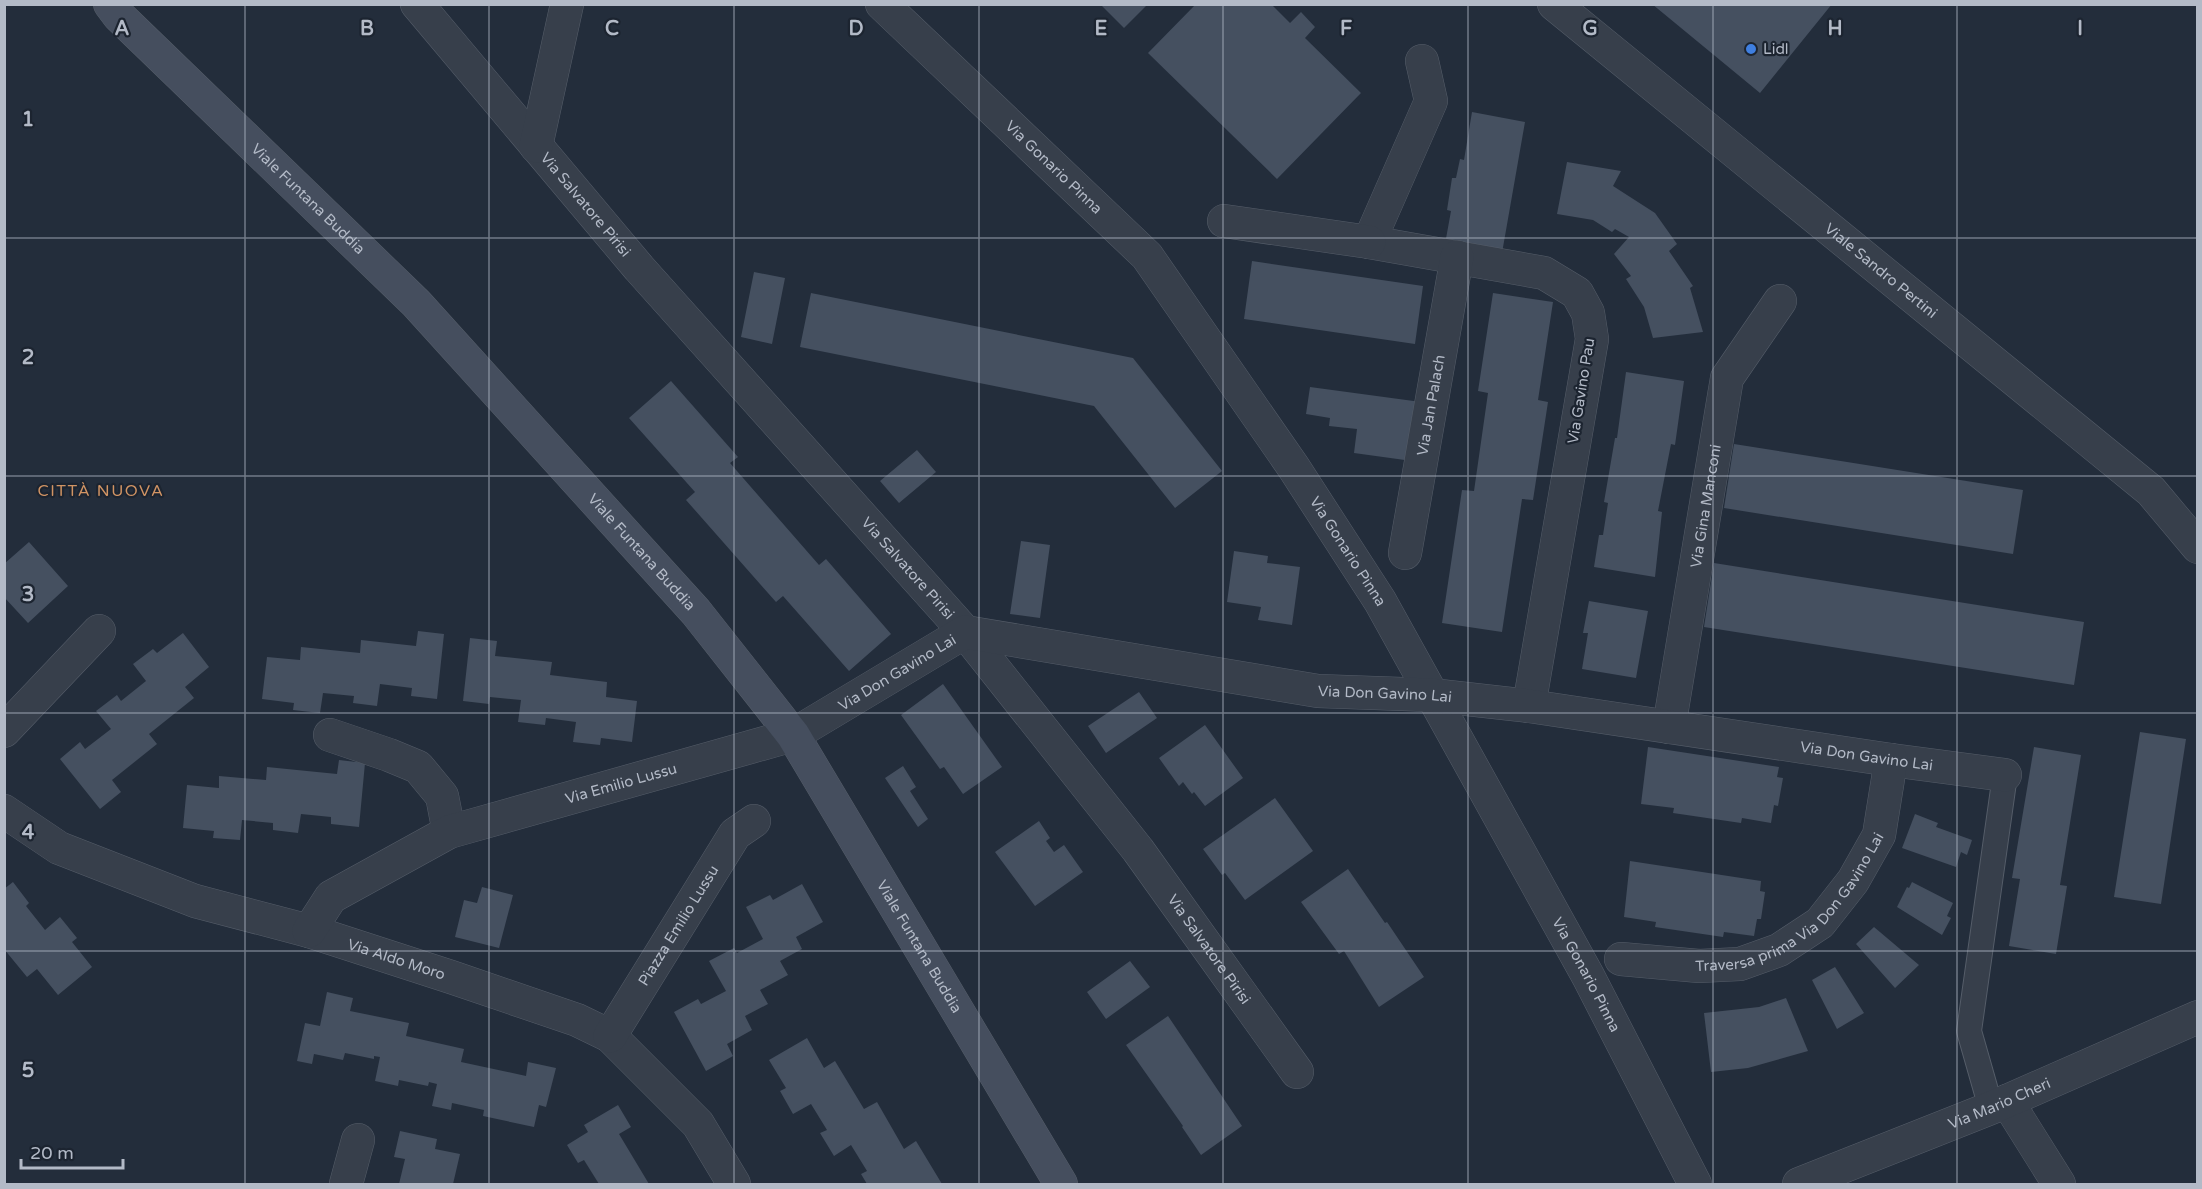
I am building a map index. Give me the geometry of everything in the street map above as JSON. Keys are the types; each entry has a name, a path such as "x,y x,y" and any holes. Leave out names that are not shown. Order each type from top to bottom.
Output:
{"main road":[{"name":"Viale Funtana Buddia","path":"110,4 127,24 416,303 696,612 793,735 1061,1185"}],"street":[{"name":"Via Salvatore Pirisi","path":"417,4 639,268 965,632 1138,850 1297,1072"},
{"path":"536,146 567,4"},
{"name":"Via Gonario Pinna","path":"882,4 1147,256 1294,468 1380,601 1588,976 1695,1185"},
{"name":"Viale Sandro Pertini","path":"1554,4 2151,491 2198,547"},
{"path":"1369,242 1431,101 1422,61"},
{"name":"Via Gavino Pau","path":"1224,221 1369,242 1544,273 1577,293 1588,313 1592,339 1529,705"},
{"name":"Via Jan Palach","path":"1405,553 1457,257"},
{"name":"Via Gina Manconi","path":"1669,727 1727,378 1780,301"},
{"path":"4,731 99,631"},
{"name":"Via Don Gavino Lai","path":"793,735 965,632 1318,691 1431,695 1529,705 2005,775"},
{"path":"309,931 330,897 449,832 442,796 418,767 330,735"},
{"name":"Via Emilio Lussu","path":"449,832 793,735"},
{"name":"Traversa prima Via Don Gavino Lai","path":"1621,959 1699,966 1740,964 1779,950 1820,923 1853,881 1879,835 1891,760"},
{"path":"2005,775 1969,1031 1999,1104 2060,1185"},
{"name":"Via Aldo Moro","path":"4,811 59,848 195,901 309,931 577,1020 610,1036 698,1124 734,1185"},
{"name":"Piazza Emilio Lussu","path":"610,1036 735,834 754,821"},
{"name":"Via Mario Cheri","path":"1799,1185 1999,1104 2198,1017"},
{"path":"346,1185 358,1140"}],"building":[{"path":"1100,4 1148,4 1124,28"},
{"path":"1196,4 1271,4 1290,23 1301,12 1315,27 1305,38 1361,93 1277,179 1148,53"},
{"name":"Lidl","path":"1652,4 1832,4 1760,93"},
{"path":"1472,112 1525,122 1502,253 1445,244 1451,211 1447,210 1452,178 1456,178 1460,159 1464,160"},
{"path":"1567,162 1621,171 1613,186 1655,213 1677,244 1669,251 1693,286 1690,288 1703,332 1653,338 1644,307 1626,279 1631,276 1614,254 1629,237 1615,229 1612,232 1593,220 1557,214"},
{"path":"1252,261 1423,286 1415,344 1244,319"},
{"path":"754,272 785,278 772,344 741,337"},
{"path":"811,293 1133,358 1222,471 1175,508 1094,406 800,347"},
{"path":"1493,293 1553,302 1538,400 1548,402 1533,500 1522,499 1502,632 1442,623 1462,490 1474,491 1488,393 1478,391"},
{"path":"1626,372 1684,381 1675,445 1671,444 1658,511 1662,512 1655,577 1594,567 1599,535 1603,535 1608,503 1604,502 1615,438 1617,438"},
{"path":"671,381 738,457 730,463 819,565 826,559 891,634 849,671 783,596 776,602 686,500 695,492 629,418"},
{"path":"1310,387 1421,402 1412,461 1354,453 1357,429 1329,426 1330,418 1306,414"},
{"path":"1734,444 2023,490 2013,554 1724,508"},
{"path":"917,450 936,472 899,503 880,481"},
{"path":"1021,541 1050,545 1040,618 1010,614"},
{"path":"29,542 68,586 28,623 4,597 4,564"},
{"path":"1234,551 1268,556 1267,563 1300,567 1292,625 1258,620 1261,607 1227,602"},
{"path":"1714,563 2084,622 2074,685 1704,627"},
{"path":"1589,601 1648,611 1636,678 1582,669 1588,633 1583,633"},
{"path":"418,631 444,634 437,699 411,696 412,688 380,684 377,706 353,703 354,696 323,693 320,713 293,710 294,703 262,699 267,657 300,660 301,647 360,653 361,640 416,646"},
{"path":"183,633 209,667 185,687 194,698 149,734 157,744 112,780 121,792 100,809 60,759 80,742 85,749 111,729 96,711 117,695 121,701 146,681 133,664 153,649 157,653"},
{"path":"470,638 497,641 495,656 552,662 550,675 607,682 606,697 637,701 632,742 601,738 600,745 573,742 576,722 546,718 545,725 518,722 521,700 490,697 489,704 463,701"},
{"path":"943,684 1002,767 963,794 944,767 940,769 901,715"},
{"path":"1139,692 1157,718 1106,753 1088,726"},
{"path":"1205,725 1243,778 1205,806 1183,782 1179,786 1159,758"},
{"path":"2140,732 2186,739 2161,904 2114,897"},
{"path":"1648,747 1779,767 1777,777 1783,778 1778,806 1774,805 1771,823 1742,818 1741,823 1673,813 1674,808 1641,804"},
{"path":"2034,747 2081,755 2060,885 2067,886 2056,954 2009,946 2020,879 2012,878"},
{"path":"339,760 365,763 359,827 331,824 331,817 301,814 298,833 273,830 273,823 242,820 240,840 213,838 214,831 183,828 187,785 219,788 219,776 266,780 267,767 337,774"},
{"path":"903,766 916,787 910,791 928,819 918,827 885,778"},
{"path":"1275,798 1313,851 1245,900 1225,873 1222,875 1203,849"},
{"path":"1915,814 1938,823 1936,827 1972,840 1967,855 1961,852 1956,867 1902,848"},
{"path":"1039,821 1050,838 1046,841 1054,852 1064,845 1083,872 1035,906 995,852"},
{"path":"1630,861 1761,881 1760,891 1765,892 1761,919 1757,919 1754,936 1724,932 1723,937 1655,927 1656,922 1624,917"},
{"path":"1348,869 1424,977 1379,1007 1344,951 1339,954 1301,902"},
{"path":"13,882 29,903 26,906 45,930 60,917 77,938 72,942 92,967 58,995 37,969 27,977 4,949 4,889"},
{"path":"1912,882 1953,903 1947,916 1951,918 1942,935 1897,907"},
{"path":"802,884 823,922 796,937 802,949 780,961 788,975 760,990 768,1004 745,1016 752,1030 727,1044 733,1056 706,1071 674,1012 698,999 701,1004 726,991 709,961 734,948 737,953 763,939 746,907 770,895 773,900"},
{"path":"482,887 513,895 499,948 455,937 464,900 477,903"},
{"path":"1874,927 1919,965 1895,988 1856,944"},
{"path":"1130,961 1150,987 1106,1019 1087,992"},
{"path":"1835,967 1864,1013 1837,1029 1812,980"},
{"path":"327,992 353,998 350,1011 409,1023 406,1036 464,1049 461,1062 526,1076 528,1062 556,1068 546,1107 539,1105 534,1127 483,1116 484,1110 452,1103 451,1110 432,1106 437,1084 429,1082 428,1086 399,1080 398,1086 375,1081 380,1057 374,1056 374,1059 345,1053 343,1060 314,1054 312,1064 297,1061 305,1023 320,1026"},
{"path":"1786,998 1808,1051 1748,1068 1711,1072 1704,1013 1759,1007"},
{"path":"1168,1016 1242,1126 1201,1155 1126,1045"},
{"path":"807,1038 824,1068 835,1061 864,1109 877,1102 904,1149 916,1141 942,1184 867,1184 861,1174 867,1171 851,1145 834,1156 820,1133 827,1130 811,1104 793,1114 780,1091 786,1088 769,1060"},
{"path":"618,1105 631,1127 619,1134 649,1184 599,1184 584,1160 578,1163 567,1145 588,1132 584,1125"},
{"path":"400,1131 437,1139 435,1149 460,1154 453,1184 399,1184 405,1159 394,1157"}],"place":[{"name":"Lidl","path":"1751,49"}],"district":[{"name":"CITTÀ NUOVA","path":"101,491"}]}
